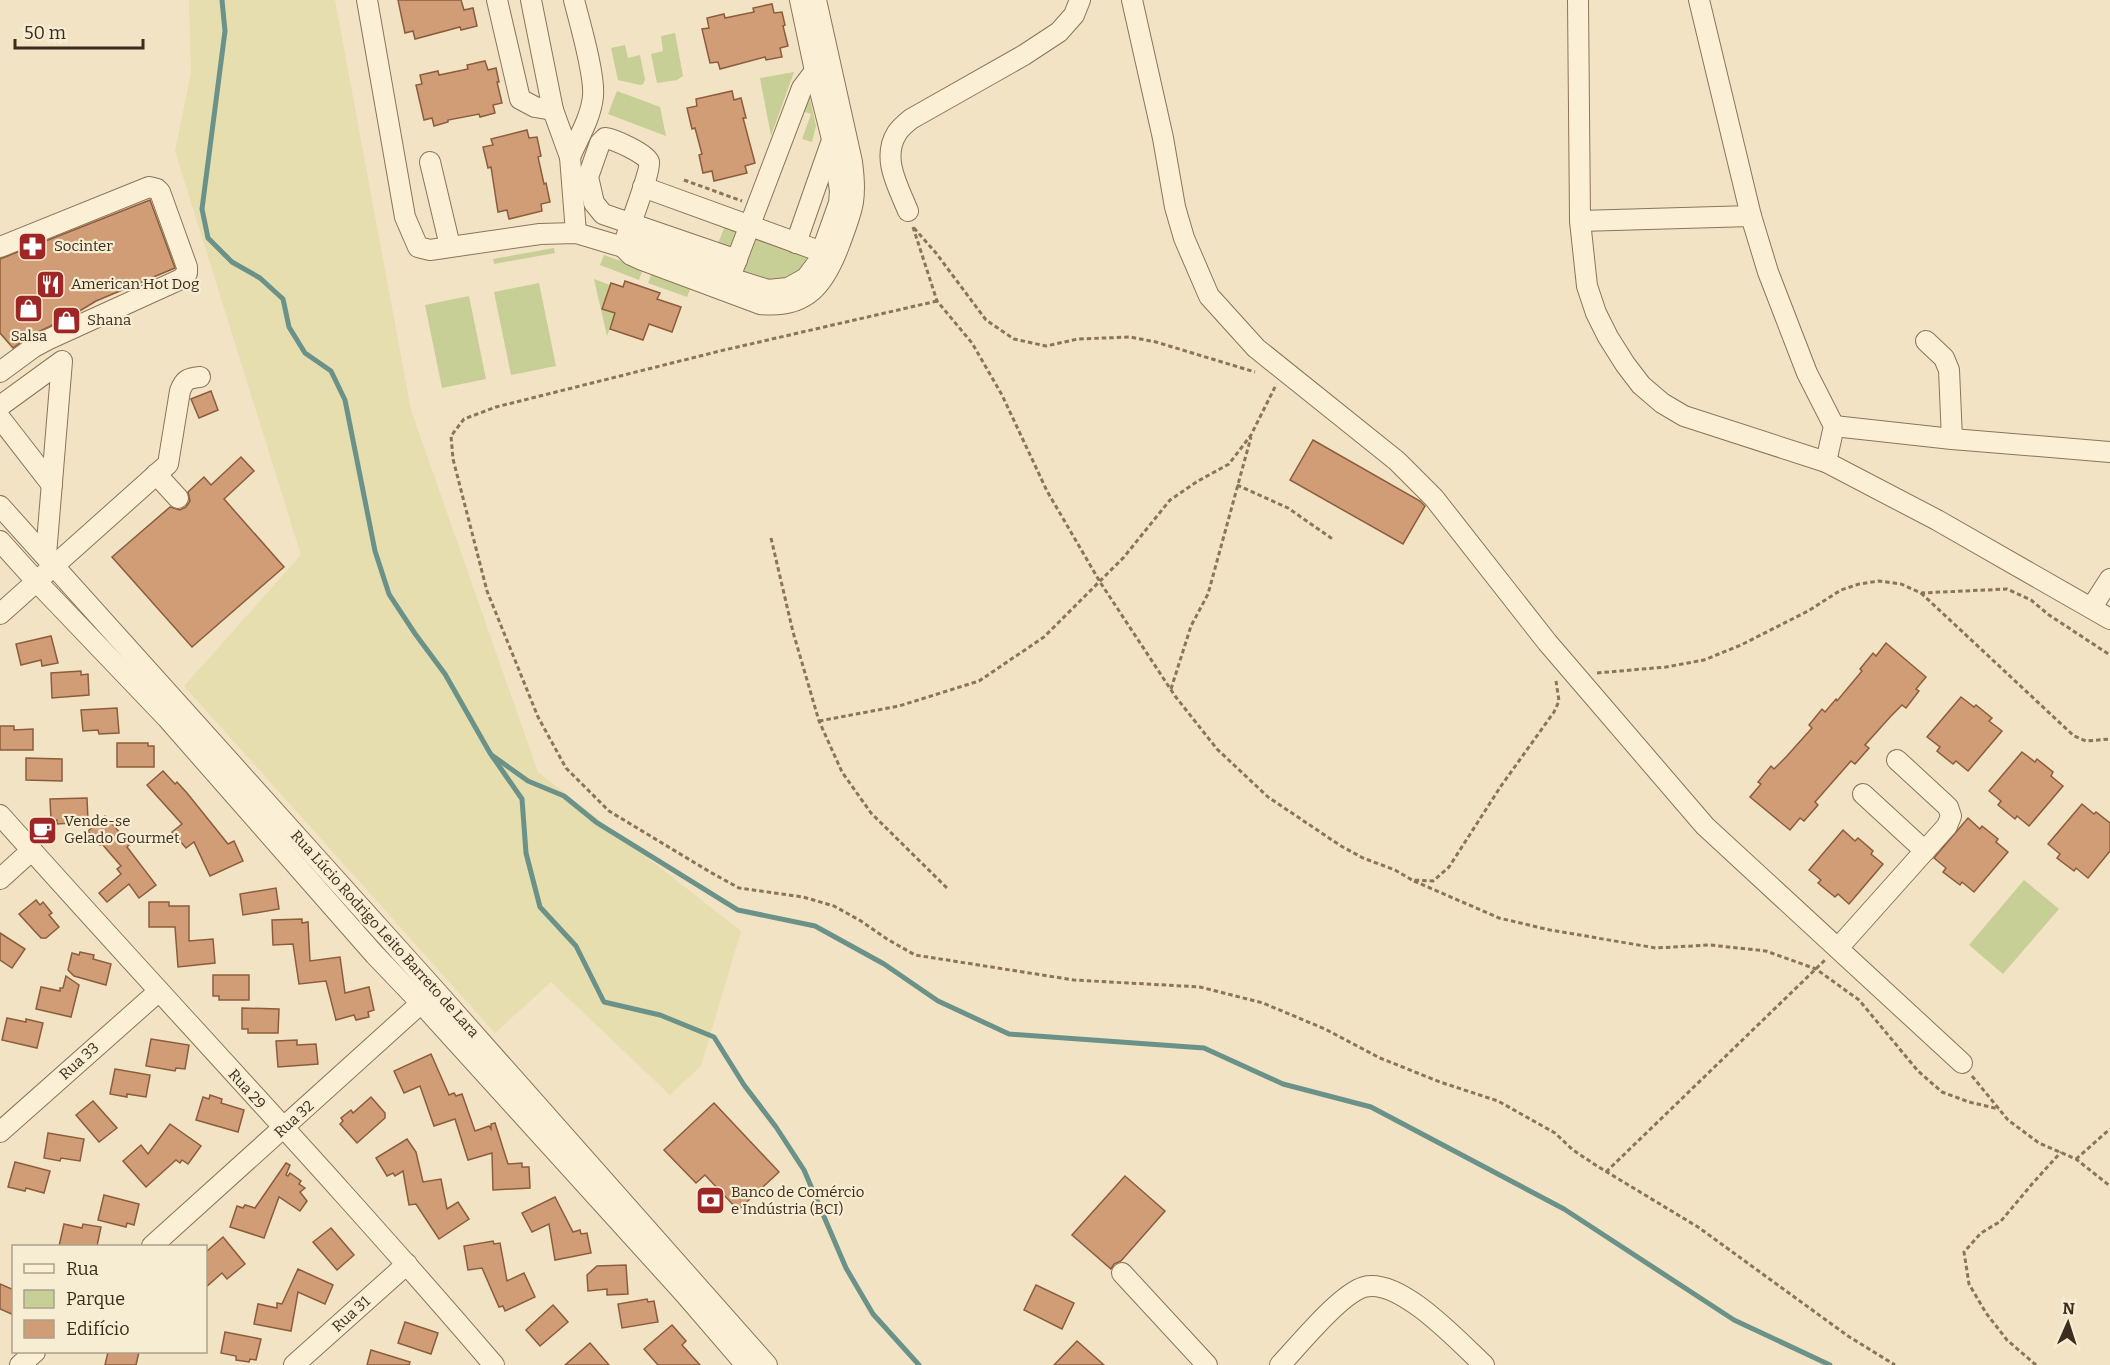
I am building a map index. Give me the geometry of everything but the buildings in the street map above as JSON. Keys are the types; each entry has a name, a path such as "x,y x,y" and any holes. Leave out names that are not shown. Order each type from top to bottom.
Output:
{"street":[{"path":"367,0 405,217 418,247 430,250 540,234 576,233 623,247 635,244 647,247 731,277"},
{"path":"497,0 520,99 535,107 553,110"},
{"path":"531,0 553,110 570,158 576,233"},
{"path":"570,158 590,113 593,95 574,0"},
{"path":"800,0 852,162 847,184"},
{"path":"623,247 630,223 643,187 649,166 646,157 612,139 605,138 600,143 588,177 594,203 603,214 630,223 731,277 760,304 776,305 797,300 821,284 828,273 829,255 854,206 832,139 822,69 816,0"},
{"path":"910,219 890,166 890,148 897,132 911,119 1024,56 1059,32 1074,15 1080,0"},
{"path":"1131,0 1184,238 1209,296 1256,348 1397,461 1434,498 1547,642 1705,826 1962,1063"},
{"path":"1578,0 1580,221 1587,286 1596,313 1608,337 1641,385 1662,403 1684,416 1826,462 1937,520 2110,618"},
{"path":"1699,0 1751,216 1768,272 1803,363 1834,426 1826,462"},
{"path":"731,277 802,88 822,69"},
{"path":"796,243 832,139"},
{"path":"430,162 450,246"},
{"path":"819,176 847,184"},
{"path":"0,248 153,187 160,192 187,267 187,273 182,279 40,344 0,372"},
{"path":"643,187 829,255"},
{"path":"1580,221 1751,216"},
{"path":"1926,341 1944,358 1949,370 1952,439"},
{"path":"0,406 62,361 52,485 51,560"},
{"path":"0,615 36,582 51,560 168,464 180,392 184,382 189,378 200,377"},
{"path":"0,418 52,485"},
{"path":"1834,426 1952,439 2110,452"},
{"path":"156,474 178,498"},
{"name":"Rua Lúcio Rodrigo Leito Barreto de Lara","path":"0,506 51,560 746,1365"},
{"name":"Rua Lúcio Rodrigo Leito Barreto de Lara","path":"0,541 36,582 167,718 367,946 428,997 767,1365"},
{"path":"2092,607 2110,579"},
{"path":"1838,948 1947,826 1951,816 1948,807 1898,760"},
{"path":"1863,794 1925,851"},
{"name":"Rua 29","path":"0,815 407,1264 494,1365"},
{"path":"0,879 32,850"},
{"name":"Rua 33","path":"0,1132 159,991"},
{"name":"Rua 32","path":"153,1245 428,997"},
{"name":"Rua 31","path":"294,1365 407,1264"},
{"path":"1122,1273 1207,1365"},
{"path":"1280,1365 1343,1299 1365,1287 1391,1289 1413,1300 1484,1365"},
{"path":"20,1365 34,1353"}],"path":[{"path":"684,180 750,204"},
{"path":"910,219 938,301 972,343 1002,395 1047,491 1100,582 1171,689 1217,749 1268,797 1363,858 1395,870 1412,880 1499,918 1550,930 1656,948 1710,945 1766,951 1816,969 1859,1000 1918,1071 1942,1092 1969,1102 1999,1109"},
{"path":"910,219 987,320 1014,339 1046,346 1078,339 1130,337 1156,342 1257,372"},
{"path":"938,301 720,351 496,407 464,418 451,436 453,459 487,591 538,717 566,768 609,811 739,888 803,897 834,906 915,955 1074,980 1200,987 1263,1003 1325,1029 1380,1058 1440,1082 1498,1101 1555,1133 1573,1150 1606,1172 1698,1227 1848,1336 1895,1365"},
{"path":"1171,689 1191,626 1208,594 1251,435 1267,400 1284,371"},
{"path":"819,722 899,706 979,681 1044,637 1124,557 1170,500 1197,481 1229,464 1251,435"},
{"path":"1237,484 1288,508 1334,540"},
{"path":"771,538 793,632 819,722 842,772 871,813 947,888"},
{"path":"1577,675 1666,667 1704,660 1741,645 1808,611 1841,590 1879,581 1901,584 1921,593 2074,736 2086,741 2110,740"},
{"path":"1921,593 2007,589 2031,600 2049,615 2110,655"},
{"path":"1412,880 1433,881 1449,867 1465,845 1501,786 1554,712 1559,701 1555,674"},
{"path":"1606,1172 1838,948"},
{"path":"1962,1063 2008,1120 2039,1143 2076,1159 2110,1186"},
{"path":"2076,1159 2110,1129"},
{"path":"2036,1365 2007,1340 1986,1313 1969,1284 1964,1252 1981,1233 2001,1221 2061,1152"}],"shaded area":[{"path":"189,0 335,0 411,410 538,772 741,931 701,1066 670,1095 551,982 495,1033 184,686 301,555 175,151 191,73"}],"green space":[{"path":"675,33 683,76 677,80 657,83 651,54 663,51 661,36"},
{"path":"625,45 628,58 640,55 645,80 643,84 618,80 611,48"},
{"path":"794,72 771,136 760,78"},
{"path":"808,89 816,126 812,142 802,139 811,114 800,110"},
{"path":"617,91 660,107 666,136 608,114"},
{"path":"725,226 739,231 733,248 718,243"},
{"path":"753,236 807,257 802,268 787,279 778,280 758,278 738,272"},
{"path":"554,248 555,253 494,264 493,259"},
{"path":"604,255 643,269 639,280 600,265"},
{"path":"652,273 691,287 687,297 648,283"},
{"path":"594,279 610,285 602,309 615,314 607,336"},
{"path":"539,283 556,366 511,375 494,292"},
{"path":"469,296 486,379 442,388 425,305"},
{"path":"2024,880 2059,909 2003,974 1969,945"}],"waterway":[{"path":"222,0 225,31 202,209 208,238 232,262 260,278 283,299 289,327 305,353 331,371 345,400 375,551 389,594 445,674 490,753 522,799 526,853 540,907 576,946 604,1002 660,1015 714,1037 744,1085 776,1127 804,1170 846,1268 873,1314 919,1365"},
{"path":"493,756 528,781 564,796 596,822 738,910 815,926 884,964 938,1001 1009,1034 1204,1048 1283,1084 1371,1107 1564,1209 1734,1320 1830,1365"}],"place":[{"name":"Socinter","path":"33,246"},
{"name":"American Hot Dog","path":"50,284"},
{"name":"Salsa","path":"29,309"},
{"name":"Shana","path":"66,320"},
{"name":"Vende-se Gelado Gourmet","path":"43,830"},
{"name":"Banco de Comércio e Indústria (BCI)","path":"710,1201"}]}
